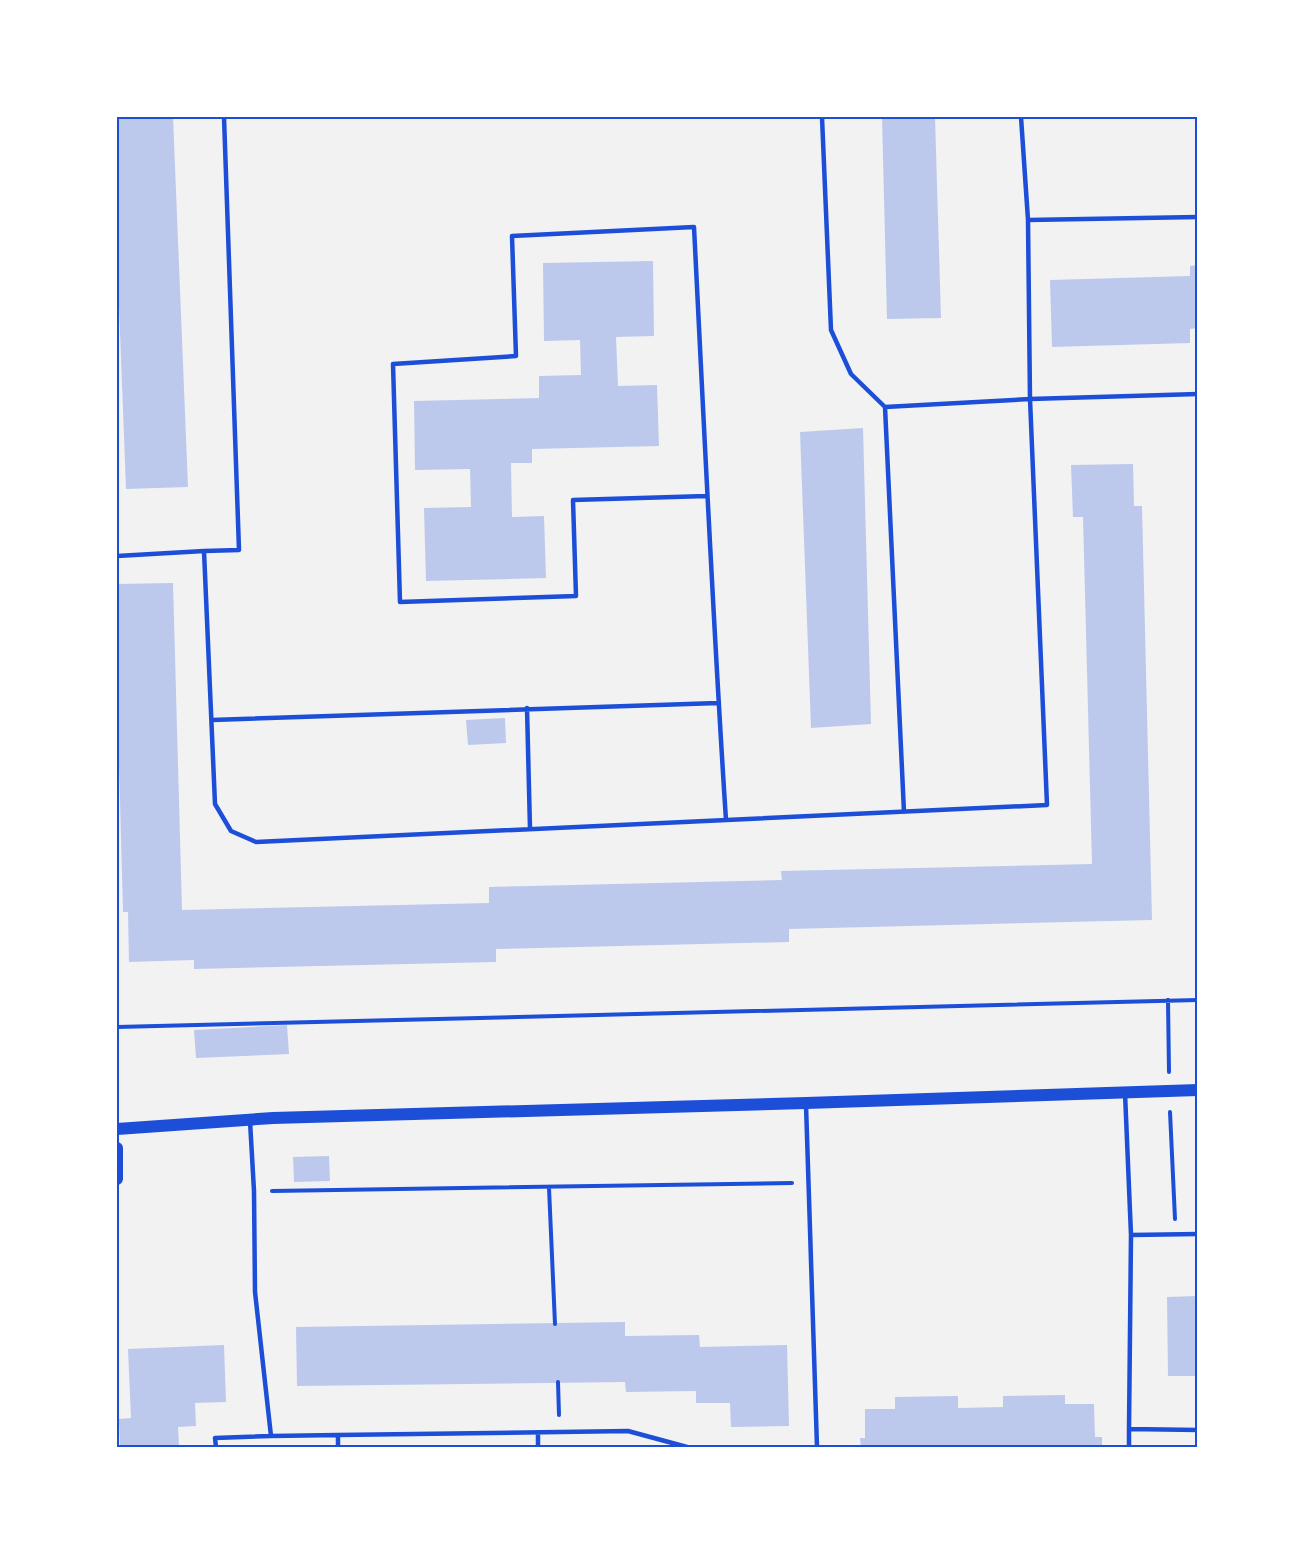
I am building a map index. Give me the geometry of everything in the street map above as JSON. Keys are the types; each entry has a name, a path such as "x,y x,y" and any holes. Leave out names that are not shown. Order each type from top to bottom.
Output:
{"main road":[{"path":"117,1129 249,1118 1198,1090"},
{"path":"117,1148 117,1179"}],"lane":[{"path":"117,556 239,550 224,117"},
{"path":"822,117 831,330 851,374 885,407 904,812"},
{"path":"204,551 215,804 231,831 256,842 1047,805 1030,399 1028,220 1021,117"},
{"path":"1028,220 1198,217"},
{"path":"707,496 573,500 576,596 400,602 393,364 516,356 512,236 694,227 726,820"},
{"path":"885,407 1030,399 1198,394"},
{"path":"212,720 527,708 718,704"},
{"path":"527,708 530,829"},
{"path":"1125,1093 1131,1235 1129,1447"},
{"path":"806,1103 817,1447"},
{"path":"249,1118 254,1191 255,1292 271,1437"},
{"path":"1131,1235 1198,1234"},
{"path":"1129,1430 1198,1430"},
{"path":"216,1447 215,1438 628,1431 687,1447"},
{"path":"538,1433 538,1447"},
{"path":"338,1435 338,1447"}],"path":[{"path":"1168,1000 1175,1235"},
{"path":"117,1026 1198,1000"},
{"path":"254,1191 808,1182"},
{"path":"549,1188 555,1323"},
{"path":"558,1383 560,1432"}],"building":[{"path":"117,117 173,117 188,487 126,489 117,253"},
{"path":"882,117 935,117 941,318 887,319"},
{"path":"653,261 654,336 616,337 618,386 657,385 659,446 532,449 532,463 511,463 512,517 544,516 546,578 426,581 424,508 471,507 470,469 415,470 414,401 539,398 539,376 581,375 580,340 544,341 543,263"},
{"path":"1198,265 1198,328 1190,329 1190,343 1052,347 1050,280 1190,276 1190,266"},
{"path":"863,428 871,724 811,728 800,432"},
{"path":"1133,464 1134,506 1142,506 1152,920 789,929 789,942 496,949 496,962 194,969 194,960 129,962 128,912 123,912 117,689 117,584 173,583 182,910 489,903 489,887 782,880 781,871 1092,864 1083,517 1073,517 1071,465"},
{"path":"505,718 506,743 468,745 466,720"},
{"path":"287,1025 289,1054 196,1058 194,1030"},
{"path":"329,1156 330,1181 294,1182 293,1157"},
{"path":"1198,1296 1198,1376 1168,1376 1167,1297"},
{"path":"625,1322 625,1336 699,1335 700,1347 787,1345 789,1426 731,1427 730,1403 696,1403 696,1391 626,1392 625,1382 297,1386 296,1327"},
{"path":"224,1345 226,1402 195,1403 196,1426 178,1427 179,1447 120,1447 119,1419 131,1418 128,1349"},
{"path":"1065,1395 1065,1404 1094,1404 1095,1437 1102,1437 1102,1447 861,1447 860,1438 865,1438 865,1409 895,1409 895,1397 958,1396 958,1408 1003,1407 1003,1396"}]}
